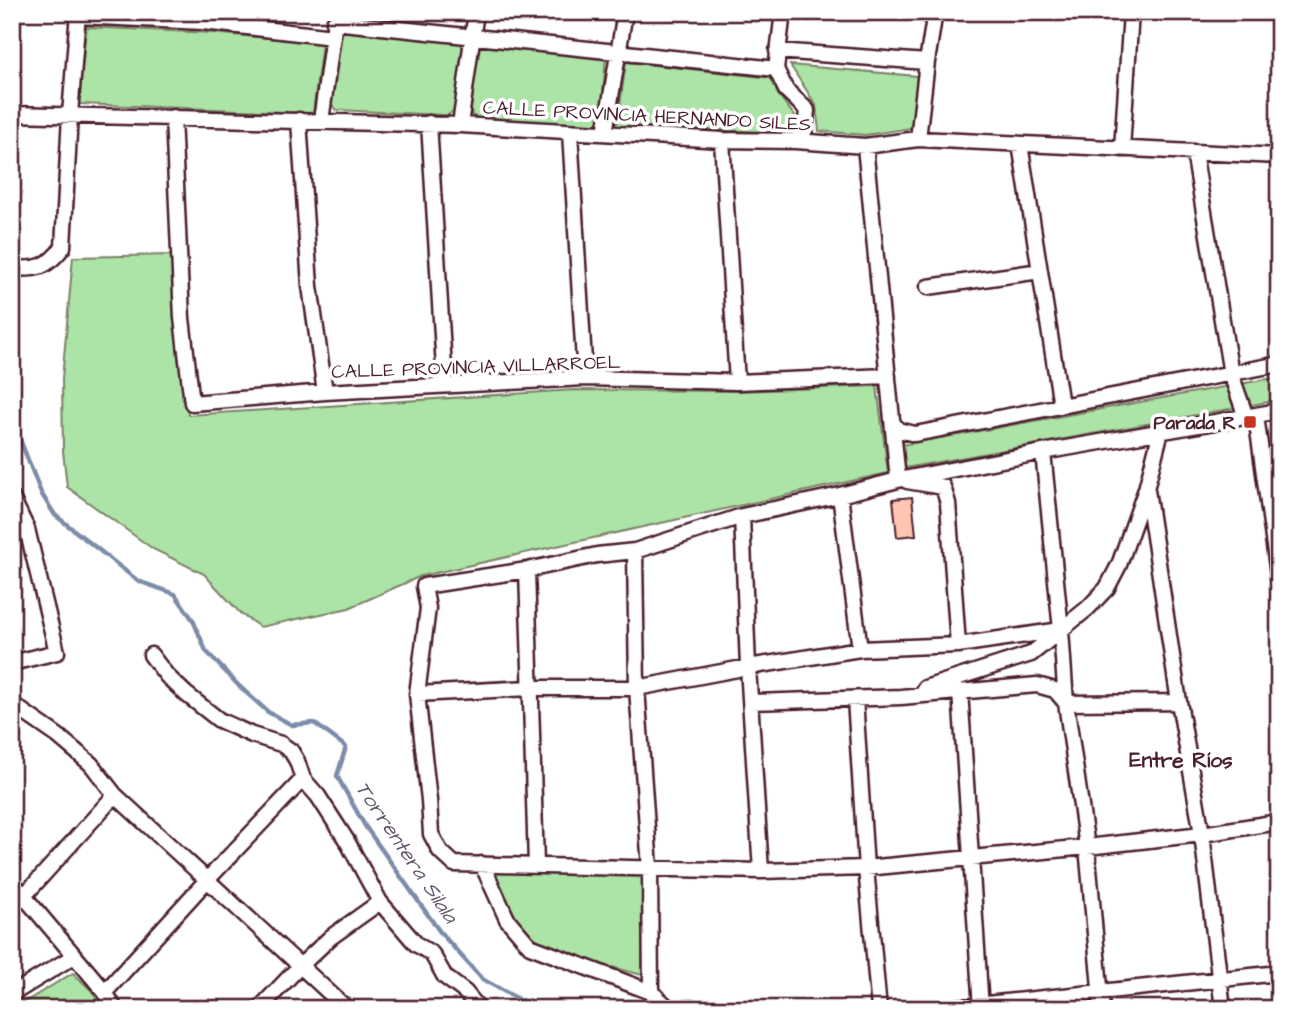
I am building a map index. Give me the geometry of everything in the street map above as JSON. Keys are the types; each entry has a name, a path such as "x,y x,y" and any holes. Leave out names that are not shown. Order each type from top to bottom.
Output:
{"street":[{"path":"460,125 476,12"},
{"path":"605,133 625,12"},
{"path":"783,12 776,69 786,90 807,110 805,130 796,141"},
{"path":"918,139 935,12"},
{"path":"1122,149 1131,12"},
{"path":"1276,12 1279,18"},
{"path":"12,268 27,270 44,266 53,260 63,247 78,14 334,24 776,69"},
{"path":"321,121 334,24"},
{"path":"777,51 927,62"},
{"name":"CALLE PROVINCIA HERNANDO SILES","path":"12,114 460,125 864,146 918,139 1279,156"},
{"name":"CALLE PROVINCIA VILLARROEL","path":"173,117 182,318 192,403 325,392 585,378 737,382 888,376"},
{"path":"299,120 310,286 325,392"},
{"path":"429,124 445,385"},
{"path":"570,132 585,378"},
{"path":"722,140 737,382"},
{"path":"1020,144 1061,405"},
{"path":"864,146 898,480"},
{"path":"1194,152 1231,374 1251,416 1279,582"},
{"path":"928,287 1040,271"},
{"path":"893,423 898,430 915,434 1279,364"},
{"path":"1279,411 898,480 742,516 635,551 597,555 527,570 424,586 428,608 418,694 431,834 440,850 454,864 761,871 866,868 1202,834 1279,822"},
{"path":"901,697 1031,654 1088,608 1107,588 1119,565 1146,489 1161,431"},
{"path":"1043,452 1066,703 1087,846 1102,1009"},
{"path":"898,480 943,487 948,503 958,645"},
{"path":"1146,489 1202,834 1223,1009"},
{"path":"840,495 860,649"},
{"path":"12,498 27,529 57,652 12,663"},
{"path":"742,516 761,871"},
{"path":"635,551 637,688 650,868 651,992"},
{"path":"527,570 536,865"},
{"path":"418,694 530,688 637,688 860,649 958,645 1061,631"},
{"path":"150,655 186,694 219,720 281,744 291,751 303,779 318,796 347,841 380,902 416,944 432,954 444,977 465,992 479,1009"},
{"path":"751,702 901,697 1037,685 1055,690 1066,703"},
{"path":"960,691 981,1006"},
{"path":"855,699 879,1009"},
{"path":"1066,703 1179,702"},
{"path":"12,704 58,736 91,764 115,794 347,1009"},
{"path":"105,992 303,779"},
{"path":"24,896 115,794"},
{"path":"482,864 507,919 530,946 651,992 670,1009"},
{"path":"12,883 105,992 115,1009"},
{"path":"259,1009 331,937 380,902"},
{"path":"12,994 74,956"},
{"path":"939,1009 1279,973"}],"green space":[{"path":"86,27 212,33 322,43 313,113 79,104"},
{"path":"344,30 461,42 463,52 456,109 448,115 337,110 330,99 339,37"},
{"path":"480,44 606,56 601,118 590,126 480,120 472,115 471,110"},
{"path":"626,62 772,78 777,93 797,119 792,133 617,126"},
{"path":"790,65 917,76 912,128 865,135 819,131 816,105"},
{"path":"171,255 178,358 188,415 574,390 740,391 877,386 888,473 421,576 349,608 260,627 241,614 204,574 153,549 67,487 63,451 62,379 73,257"},
{"path":"1279,377 1279,400 905,468 901,445"},
{"path":"499,869 643,875 642,975 557,950 527,932 515,920 506,904 495,876"},
{"path":"73,973 91,990 104,1009 13,1009"}],"building":[{"path":"912,497 916,535 897,537 893,499"}],"waterway":[{"name":"Torrentera Silala","path":"12,419 41,493 55,515 138,581 175,594 193,620 206,651 268,712 292,725 314,723 346,747 337,776 365,826 440,932 482,979 518,999 530,1009"}],"place":[{"name":"Parada R","path":"1250,422"}],"district":[{"name":"Entre Ríos","path":"1181,760"}]}
